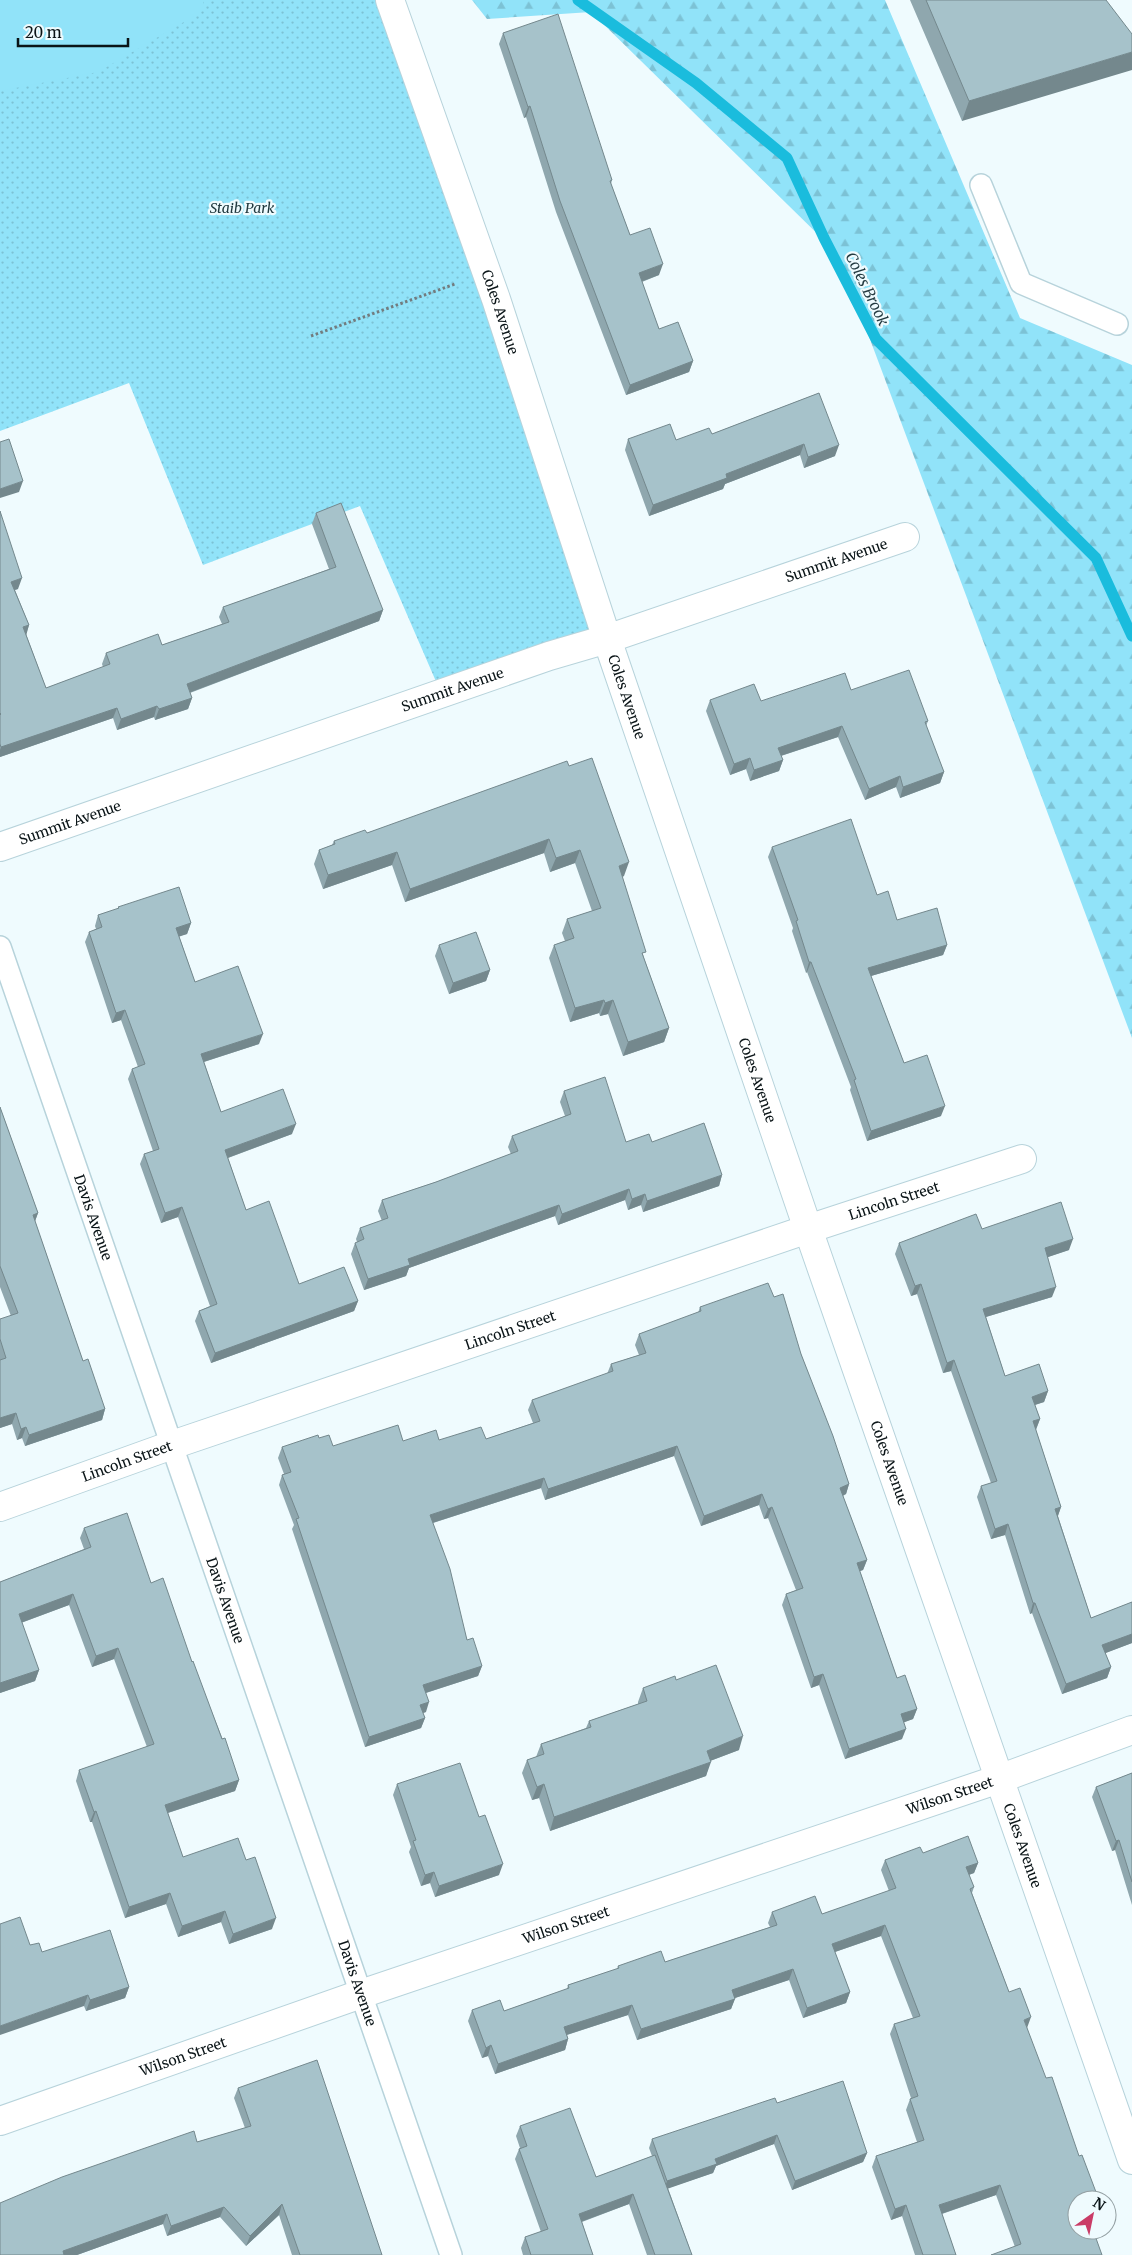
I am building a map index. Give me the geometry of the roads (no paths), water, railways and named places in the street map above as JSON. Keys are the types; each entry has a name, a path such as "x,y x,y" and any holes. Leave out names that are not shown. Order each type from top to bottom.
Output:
{"street":[{"name":"Coles Avenue","path":"390,0 487,273 607,639 808,1229 1132,2160"},
{"name":"Summit Avenue","path":"0,847 540,659 607,639 905,536"},
{"name":"Lincoln Street","path":"0,1507 172,1446 808,1229 1022,1159"},
{"name":"Wilson Street","path":"0,2121 361,1994 999,1779 1132,1730"}],"lane":[{"path":"981,184 1021,283 1117,324"},
{"name":"Davis Avenue","path":"0,947 451,2255"}],"waterway":[{"name":"Coles Brook","path":"578,0 696,83 787,158 824,238 876,339 1096,558 1132,636"}],"park label":[{"name":"Staib Park","path":"242,208"}]}
